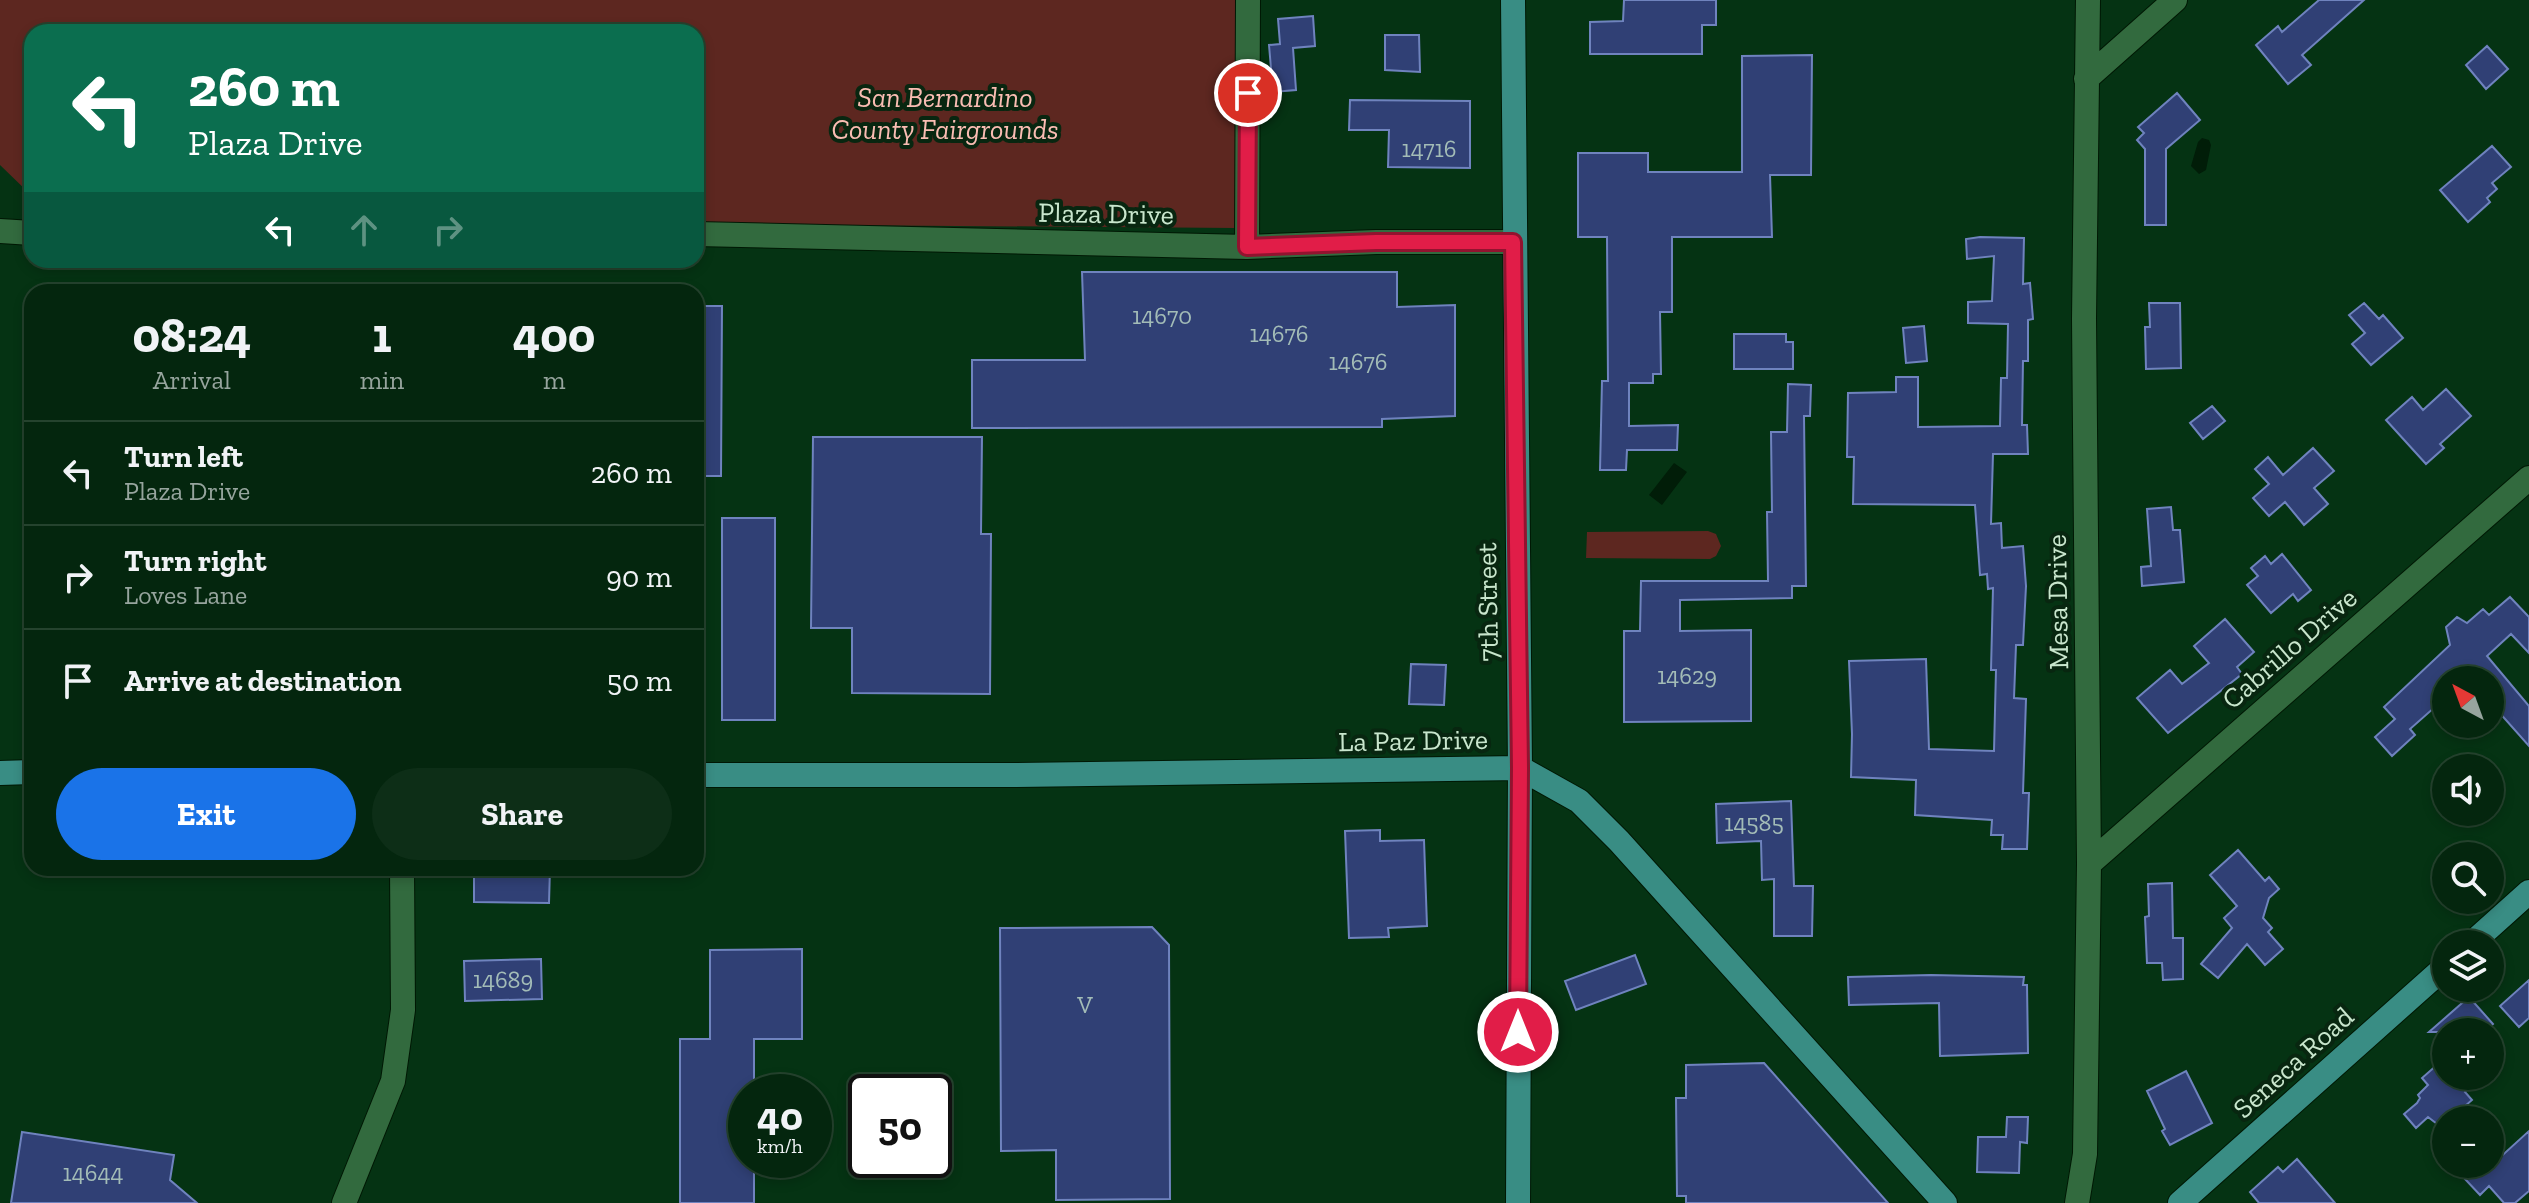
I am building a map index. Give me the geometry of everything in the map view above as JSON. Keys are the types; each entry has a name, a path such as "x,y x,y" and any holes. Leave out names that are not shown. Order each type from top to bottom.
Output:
{"main road":[{"name":"7th Street","path":"1513,0 1520,768 1518,1203"},
{"name":"La Paz Drive","path":"704,775 1017,775 1520,768 1579,801 1619,841 1945,1203"},
{"path":"0,773 24,772"},
{"path":"2487,930 2529,892"},
{"name":"Seneca Road","path":"2180,1203 2432,978"}],"street":[{"path":"1247,247 1248,0"},
{"name":"Mesa Drive","path":"2077,1203 2085,1154 2089,864 2084,319 2088,0"},
{"path":"2086,79 2175,0"},
{"path":"0,213 17,232"},
{"name":"Plaza Drive","path":"704,234 1247,247 1376,242 1513,242"},
{"name":"Cabrillo Drive","path":"2089,864 2529,478"},
{"path":"344,1203 393,1081 403,1010 402,876"}],"green space":[{"name":"San Bernardino County Fairgrounds","path":"0,0 1235,0 1235,228 704,224 704,24 24,24 24,188 0,165"},
{"path":"1708,531 1716,534 1721,546 1716,556 1710,559 1586,558 1587,532"}],"shaded area":[{"path":"2202,138 2209,140 2211,145 2206,170 2199,174 2191,166"},
{"path":"1674,463 1687,472 1662,505 1649,495"}],"building":[{"path":"1624,0 1716,0 1716,25 1702,25 1702,54 1590,54 1590,22 1623,21"},
{"path":"2319,0 2364,0 2302,55 2311,65 2288,84 2256,45 2278,26 2282,32"},
{"path":"1313,16 1315,46 1293,48 1296,90 1273,92 1269,45 1280,44 1278,19"},
{"path":"1385,35 1419,35 1420,72 1385,70"},
{"path":"2487,46 2508,69 2486,89 2466,65"},
{"path":"1812,55 1811,175 1770,175 1772,237 1672,237 1672,312 1660,312 1661,374 1653,374 1653,383 1629,383 1629,426 1678,425 1677,450 1627,450 1626,470 1600,470 1602,381 1608,381 1607,237 1578,237 1578,153 1648,153 1648,172 1742,172 1742,56"},
{"path":"2177,93 2200,120 2166,149 2166,225 2145,225 2145,149 2137,140 2144,133 2138,127"},
{"path":"1350,100 1470,101 1470,168 1388,167 1389,130 1349,130"},
{"path":"2492,146 2511,167 2492,183 2497,189 2487,198 2490,202 2468,222 2440,190"},
{"path":"2024,238 2023,284 2030,283 2033,319 2028,320 2028,361 2023,361 2022,425 2027,425 2028,454 1993,454 1991,524 2001,523 2002,548 2023,546 2026,586 2023,645 2016,645 2014,698 2026,699 2023,793 2029,793 2027,849 2002,849 2003,835 1991,835 1992,820 1915,815 1916,780 1851,777 1849,661 1926,659 1929,749 1994,751 1996,670 1991,670 1993,588 1988,589 1987,574 1980,575 1975,505 1853,504 1854,457 1847,457 1848,393 1896,392 1896,377 1918,377 1918,427 2000,426 2001,378 2007,378 2008,324 1968,323 1968,302 1992,301 1994,256 1967,259 1966,239"},
{"path":"1082,272 1397,272 1397,307 1455,305 1455,416 1382,419 1382,427 972,428 972,360 1085,360"},
{"path":"2149,303 2180,303 2181,368 2146,369 2145,327 2150,327"},
{"path":"2364,303 2379,319 2383,315 2403,338 2371,365 2352,344 2365,333 2349,315"},
{"path":"704,306 722,306 721,476 704,476"},
{"path":"1924,326 1927,361 1906,363 1903,328"},
{"path":"1734,334 1786,334 1786,342 1793,342 1793,369 1734,369"},
{"path":"1788,384 1811,385 1810,416 1804,416 1806,586 1792,586 1792,598 1680,600 1680,631 1751,630 1751,721 1624,722 1624,631 1640,631 1641,581 1768,581 1767,512 1772,512 1771,432 1787,432"},
{"path":"2446,389 2471,416 2440,444 2444,448 2426,464 2386,420 2412,397 2423,410"},
{"path":"2212,406 2225,421 2203,439 2190,423"},
{"path":"813,437 982,437 981,534 991,534 990,694 852,693 852,628 811,628"},
{"path":"2313,448 2334,471 2314,488 2328,504 2304,525 2285,502 2269,516 2253,498 2269,484 2255,469 2268,457 2283,475"},
{"path":"2171,507 2173,530 2180,530 2184,582 2142,586 2141,567 2151,566 2147,509"},
{"path":"722,518 775,518 775,720 722,720"},
{"path":"2282,554 2311,590 2298,601 2293,594 2271,613 2247,585 2258,576 2251,568 2265,556 2271,564"},
{"path":"2510,597 2529,617 2529,653 2511,634 2487,656 2495,666 2432,666 2432,710 2410,729 2415,735 2392,756 2375,737 2395,719 2384,707 2450,645 2446,627 2457,617 2467,623 2483,609 2489,615"},
{"path":"2225,619 2254,652 2237,667 2242,674 2168,733 2137,698 2170,670 2182,684 2209,663 2194,646"},
{"path":"1411,664 1446,665 1444,705 1409,704"},
{"path":"2504,676 2529,706 2529,746 2504,718"},
{"path":"1791,801 1794,886 1813,886 1812,936 1774,936 1774,879 1762,880 1761,841 1717,843 1716,804"},
{"path":"1380,830 1380,841 1424,840 1427,926 1388,928 1389,937 1349,938 1345,831"},
{"path":"2238,850 2265,881 2269,877 2279,889 2269,898 2263,918 2272,928 2268,932 2283,949 2265,965 2247,944 2218,978 2201,964 2232,928 2224,918 2237,906 2210,875"},
{"path":"474,876 550,876 549,903 474,902"},
{"path":"2172,883 2173,938 2183,938 2183,979 2163,980 2162,963 2147,963 2145,917 2149,916 2148,884"},
{"path":"1152,927 1169,945 1170,1199 1056,1200 1056,1150 1001,1151 1000,928"},
{"path":"802,949 802,1039 754,1039 754,1074 728,1074 728,1178 754,1178 754,1203 680,1203 680,1039 710,1039 710,950"},
{"path":"1635,955 1646,984 1576,1010 1565,981"},
{"path":"541,959 542,999 465,1001 464,961"},
{"path":"1848,977 2024,977 2023,985 2027,985 2028,1053 1940,1056 1939,1003 1849,1005"},
{"path":"2529,980 2529,1018 2519,1027 2500,1006"},
{"path":"2463,1002 2473,1002 2488,1018 2445,1018"},
{"path":"1764,1063 1888,1203 1686,1203 1686,1196 1677,1196 1676,1098 1686,1098 1686,1065"},
{"path":"2432,1069 2432,1090 2467,1090 2465,1092 2472,1100 2465,1106 2432,1106 2432,1120 2428,1117 2416,1128 2404,1114 2417,1103 2418,1095 2428,1085 2422,1078"},
{"path":"2186,1071 2212,1123 2170,1145 2147,1091"},
{"path":"2007,1117 2028,1117 2027,1143 2020,1142 2019,1173 1977,1172 1978,1137 2006,1137"},
{"path":"2529,1131 2529,1191 2515,1203 2504,1203 2489,1186 2480,1195 2465,1179 2504,1178 2504,1154"},
{"path":"22,1132 174,1155 170,1180 197,1203 11,1203"},
{"path":"2297,1159 2335,1203 2259,1203 2250,1192 2278,1167 2283,1172"}],"route":[{"path":"1248,93 1247,247 1376,242 1513,242 1520,768 1518,1032"}]}
